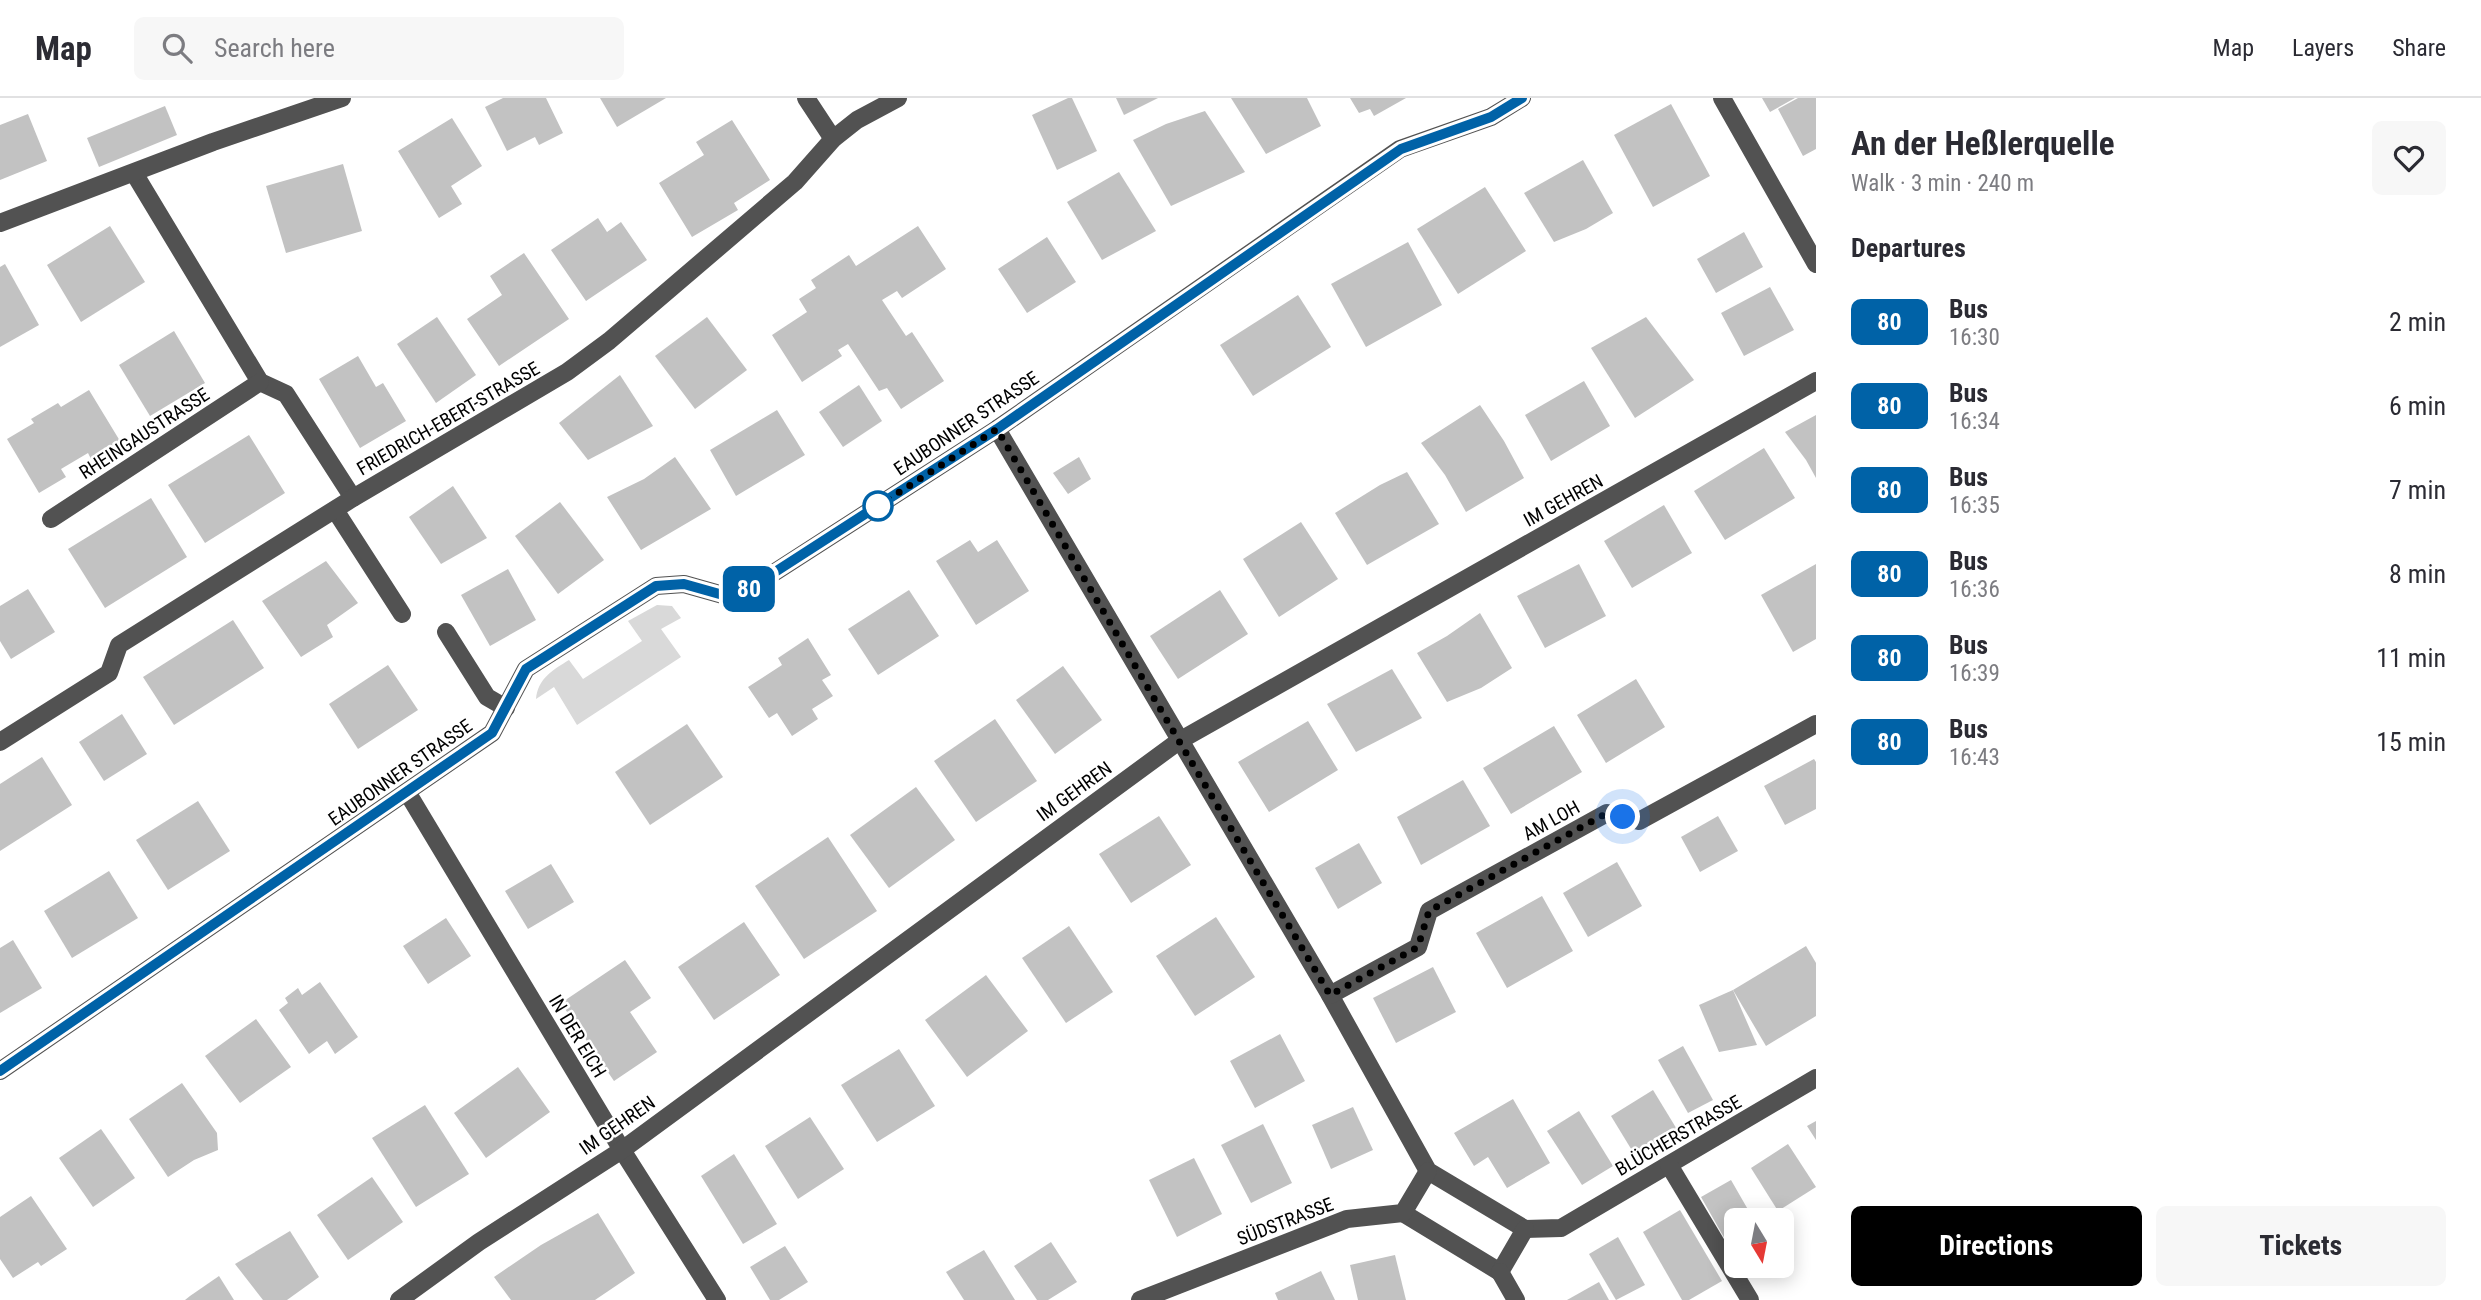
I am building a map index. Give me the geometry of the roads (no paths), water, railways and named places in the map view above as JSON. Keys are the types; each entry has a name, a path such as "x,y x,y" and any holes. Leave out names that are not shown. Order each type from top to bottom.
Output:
{"street":[{"path":"0,223 213,142 342,98"},
{"path":"806,98 834,139"},
{"name":"FRIEDRICH-EBERT-STRASSE","path":"0,742 109,673 118,645 353,498 567,372 609,341 795,182 834,139 858,121 898,98"},
{"name":"EAUBONNER STRASSE","path":"0,1071 492,733 526,669 656,586 684,584 723,595 747,590 997,429 1401,149 1491,117 1522,98"},
{"path":"1722,98 1816,264"},
{"path":"134,173 260,382 286,394 353,498"},
{"name":"IM GEHREN","path":"399,1300 479,1242 622,1150 1179,741 1816,381"},
{"name":"RHEINGAUSTRASSE","path":"51,519 260,382"},
{"path":"997,429 1330,995 1427,1171 1525,1229 1500,1272"},
{"path":"335,510 402,614"},
{"path":"446,632 487,696 506,708"},
{"name":"AM LOH","path":"1330,995 1418,947 1429,911 1607,813 1639,821 1816,724"},
{"name":"IN DER EICH","path":"407,792 622,1150 717,1300"},
{"name":"BLÜCHERSTRASSE","path":"1525,1229 1561,1228 1816,1078"},
{"path":"1669,1165 1750,1300"},
{"path":"1427,1171 1403,1213 1500,1272 1516,1300"},
{"name":"SÜDSTRASSE","path":"1140,1300 1347,1219 1403,1213"}]}
